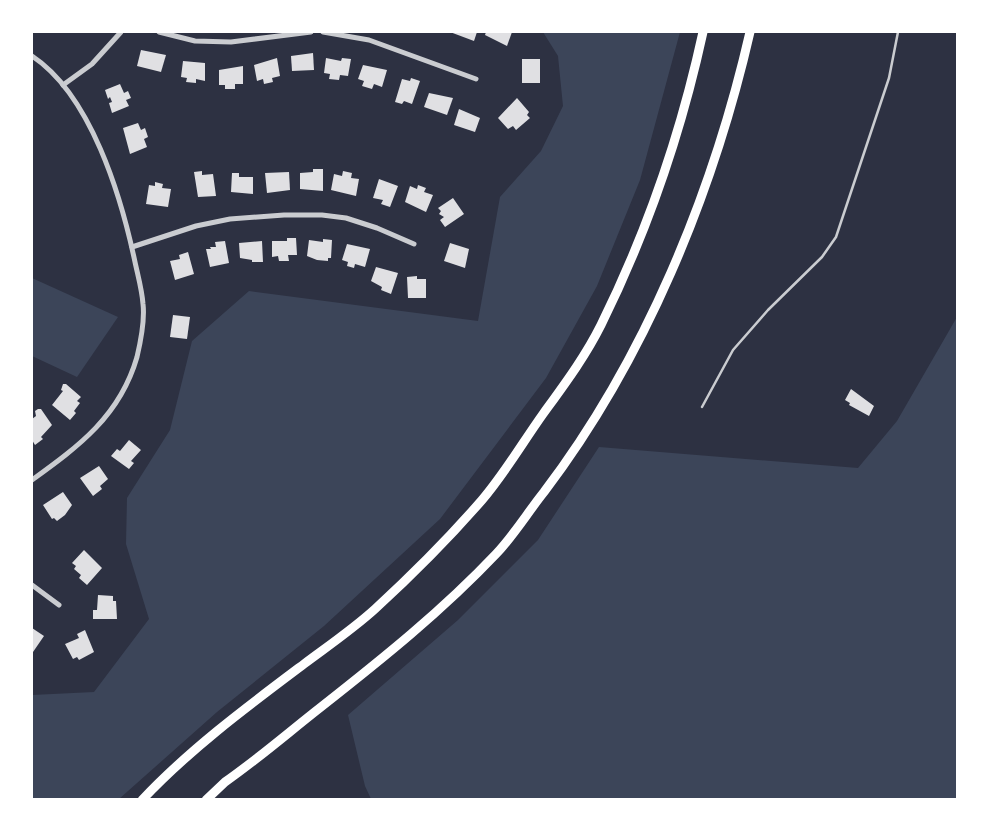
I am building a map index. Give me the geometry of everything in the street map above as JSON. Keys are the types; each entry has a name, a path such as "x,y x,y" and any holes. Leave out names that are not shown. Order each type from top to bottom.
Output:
{"highway":[{"path":"142,800 245,709 374,610 483,499 571,376 601,326 655,199 690,88 702,32"},
{"path":"206,800 225,782 408,638 497,553 557,476 613,387 660,295 706,184 722,137 750,32"}],"street":[{"path":"63,85 92,64 121,32"},
{"path":"159,32 195,41 231,41 311,32"},
{"path":"323,32 369,40 476,79"},
{"path":"32,56 63,85 81,112 111,172 132,247 144,304 136,358 113,409 95,431 70,453 32,480"},
{"path":"132,247 196,226 230,219 284,215 346,218 414,244"},
{"path":"32,585 59,606"}],"lane":[{"path":"702,407 733,350 768,310 822,257 836,237 889,78 898,32"}],"shaded area":[{"path":"543,32 680,32 640,180 597,286 546,378 440,519 324,626 217,712 119,799 32,799 32,695 94,692 149,619 126,544 127,498 170,430 192,341 249,291 478,321 500,197 541,151 563,106 558,56"},
{"path":"32,278 118,317 77,377 32,356"},
{"path":"957,317 957,799 371,799 365,786 348,715 458,620 538,540 599,447 858,468 897,421"}],"building":[{"path":"450,32 477,32 474,41"},
{"path":"486,32 512,32 507,46 485,35"},
{"path":"141,50 166,55 161,72 137,66"},
{"path":"313,53 314,70 292,71 291,56"},
{"path":"277,58 280,76 272,78 273,82 264,84 263,79 257,81 254,65"},
{"path":"326,58 341,61 342,58 351,59 348,76 340,75 339,80 329,79 330,74 324,73"},
{"path":"522,59 540,59 540,83 522,83"},
{"path":"183,61 205,63 205,81 196,79 196,83 186,82 187,78 181,77"},
{"path":"363,65 387,70 382,87 374,84 372,89 362,86 364,81 358,79"},
{"path":"243,66 243,84 235,84 235,89 225,89 225,85 219,85 219,70"},
{"path":"411,78 420,81 412,104 395,102 402,79 410,81"},
{"path":"120,84 124,93 128,91 131,98 126,100 129,106 112,113 109,103 112,102 105,90"},
{"path":"429,93 453,98 447,115 424,107"},
{"path":"517,98 529,112 527,115 530,118 516,130 513,126 508,129 498,118"},
{"path":"459,109 480,118 475,132 454,125"},
{"path":"138,123 141,130 145,128 148,137 144,139 147,147 130,154 123,128"},
{"path":"313,169 323,169 323,191 300,189 300,173 313,172"},
{"path":"202,171 202,175 213,174 216,196 198,197 194,172"},
{"path":"343,171 352,173 351,178 359,179 356,196 331,190 334,174 342,176"},
{"path":"289,172 290,190 267,193 265,173"},
{"path":"232,173 239,173 239,177 253,177 253,194 231,192"},
{"path":"379,179 398,186 390,207 381,204 383,200 373,198"},
{"path":"155,182 163,184 162,188 171,189 168,207 146,204 149,185 155,186"},
{"path":"418,185 426,188 424,192 433,195 426,212 405,202 410,186 417,189"},
{"path":"453,198 464,214 445,227 440,220 444,217 439,214 441,211 438,208"},
{"path":"287,238 296,238 297,255 288,255 289,261 279,261 278,256 272,257 272,241 287,241"},
{"path":"323,239 332,240 331,258 328,258 328,261 307,256 309,240 323,242"},
{"path":"225,241 229,263 210,267 206,249 216,247 215,242"},
{"path":"262,241 263,262 240,258 239,243"},
{"path":"450,243 469,249 465,268 444,261"},
{"path":"347,244 370,249 365,267 355,264 354,268 347,266 348,262 342,260"},
{"path":"188,252 194,274 175,280 170,261 180,259 179,255"},
{"path":"376,267 398,273 391,294 371,281"},
{"path":"417,276 417,279 426,279 426,298 408,298 407,277"},
{"path":"173,315 190,317 187,339 170,337"},
{"path":"63,384 81,397 77,401 80,403 74,411 76,413 70,420 52,405 63,391"},
{"path":"851,389 874,406 869,416 845,400"},
{"path":"38,409 41,409 52,425 41,437 43,439 35,445 32,440 32,419"},
{"path":"129,440 141,450 131,461 134,463 129,469 111,456 117,449 120,451"},
{"path":"99,466 108,479 100,486 102,489 93,496 80,478"},
{"path":"63,492 72,505 57,521 52,519 43,505"},
{"path":"84,550 102,568 87,585 79,578 81,575 72,563"},
{"path":"98,595 113,596 117,619 93,619"},
{"path":"32,628 44,636 33,652 32,651"},
{"path":"85,630 94,652 79,660 77,657 73,659 65,644 79,638 77,634"}]}
